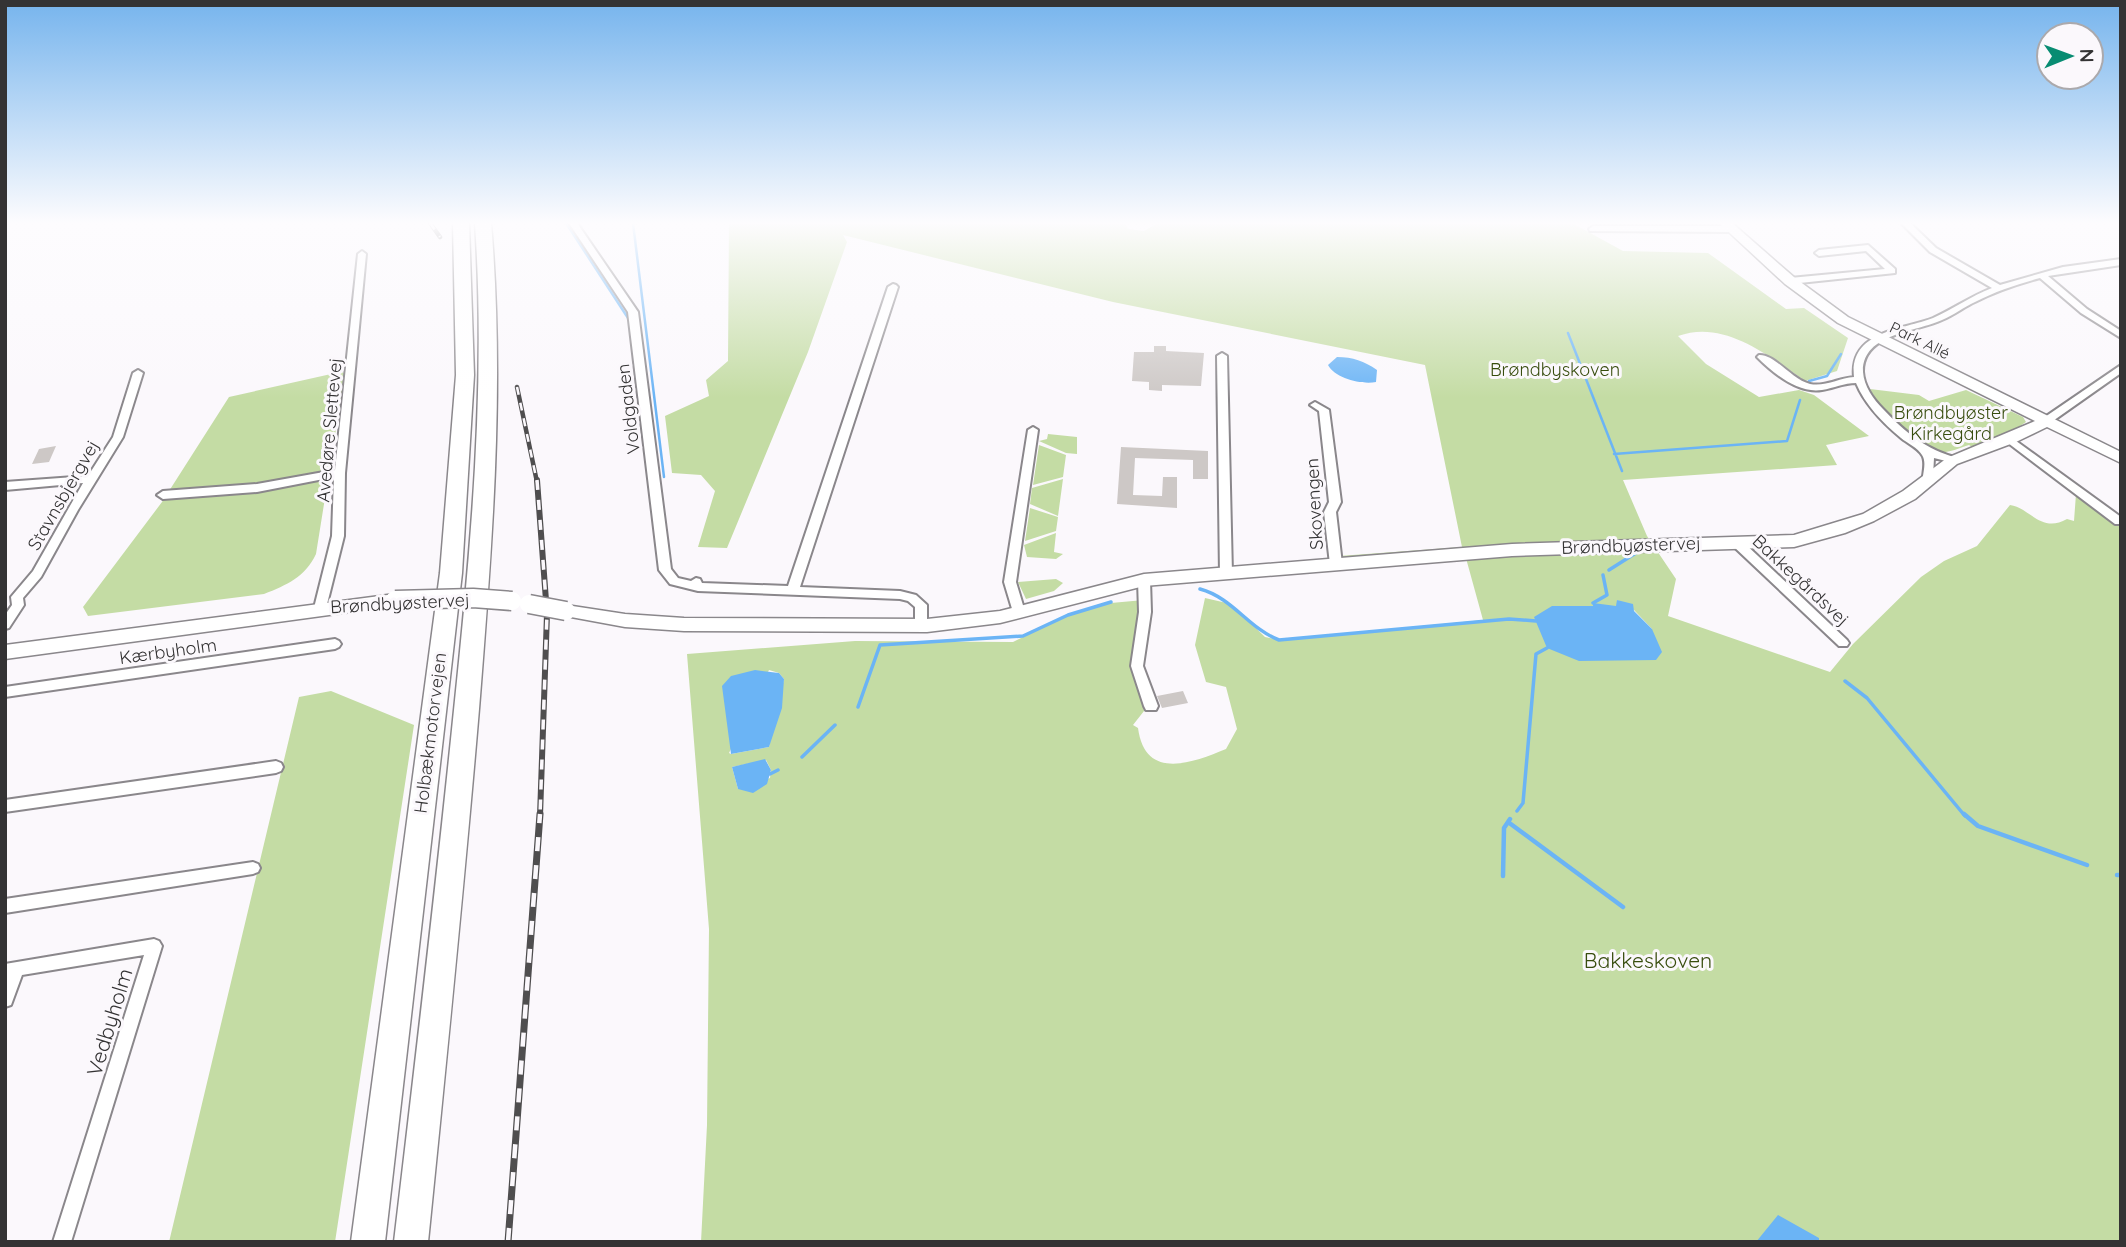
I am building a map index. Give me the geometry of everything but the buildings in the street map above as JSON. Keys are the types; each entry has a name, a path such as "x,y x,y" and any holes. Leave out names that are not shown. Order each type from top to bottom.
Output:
{"highway":[{"name":"Holbækmotorvejen","path":"368,1242 451,573 465,375 463,281"},
{"name":"Holbækmotorvejen","path":"411,1242 463,750 486,478 488,281"}],"street":[{"name":"Avedøre Slettevej","path":"320,608 338,536 340,472 359,281"},
{"name":"Voldgaden","path":"612,281 633,312 665,570 674,581 696,583"},
{"name":"Park Allé","path":"1790,281 1834,314 1878,340 2121,458"},
{"path":"1987,281 2000,289"},
{"path":"1954,460 1926,451 1876,408 1860,381 1858,364 1863,353 1878,340 1937,320 1969,301 2023,281"},
{"path":"2049,281 2084,311 2121,335"},
{"path":"792,592 893,287"},
{"path":"1222,356 1226,574"},
{"path":"1762,357 1804,385 1821,387 1844,380 1860,381"},
{"name":"Brøndbyøstervej","path":"5,652 320,608 395,600 461,598 521,603 608,620 665,626 953,624 1018,612 1098,589 1144,580 1584,546 1794,541 1824,534 1897,503 1928,476 1954,460 2012,441 2046,421 2121,368"},
{"name":"Stavnsbjergvej","path":"5,625 18,605 11,594 37,574 118,437 138,373"},
{"name":"Skovengen","path":"1315,405 1324,410 1335,502 1330,512 1336,564"},
{"path":"1018,612 1010,582 1032,430"},
{"path":"2012,441 2119,521"},
{"path":"1926,451 1930,461 1928,476"},
{"path":"163,495 257,488 340,472"},
{"path":"5,486 91,479"},
{"name":"Bakkegårdsvej","path":"1736,542 1843,643"},
{"path":"1144,580 1145,612 1137,666 1151,706"},
{"path":"696,583 792,592 908,596 921,605 921,625"},
{"name":"Kærbyholm","path":"5,692 335,645"},
{"path":"5,806 276,767"},
{"path":"5,906 253,867"},
{"name":"Vedbyholm","path":"5,1000 11,970 155,946 62,1242"}],"green space":[{"path":"729,281 833,281 808,352 727,548 698,547 715,491 701,475 672,473 665,416 709,396 706,380 728,361"},
{"path":"1029,281 1747,281 1786,309 1804,308 1848,338 1837,371 1805,381 1761,351 1729,336 1695,332 1678,336 1706,364 1759,397 1799,390 1814,395 1869,436 1826,445 1837,465 1623,480 1647,536 1676,579 1668,616 1830,672 1853,644 1921,577 1944,561 1977,546 2010,505 2043,522 2058,523 2067,519 2074,521 2076,494 2121,521 2121,1242 701,1242 707,1125 709,929 687,654 855,641 1013,642 1068,615 1100,604 1144,600 1136,645 1144,711 1133,725 1138,728 1142,745 1150,756 1160,762 1172,764 1199,759 1226,749 1237,729 1226,687 1206,682 1195,645 1205,598 1231,604 1265,637 1279,640 1483,620 1464,551 1345,560 1339,556 1462,547 1425,365 1113,302","holes":["1617,600 1634,610 1652,629 1552,606 1617,606","769,670 779,673 784,679 769,747 731,754 729,753","766,760 771,770 770,778 738,789 732,767"]},
{"path":"345,373 316,554 301,574 264,594 88,616 83,607 162,502 229,397"},
{"name":"Brøndbyøster Kirkegård","path":"1870,389 1919,395 1929,401 1966,390 2023,417 2026,422 2020,426 2023,429 1974,448 1969,445 1937,452 1919,443 1899,426"},
{"path":"1048,434 1077,437 1077,454 1066,453 1039,441 1047,439"},
{"path":"1039,445 1066,455 1063,477 1033,485"},
{"path":"1063,479 1058,516 1030,504 1032,488"},
{"path":"1030,508 1058,517 1056,531 1025,541"},
{"path":"1056,533 1054,552 1063,554 1056,559 1027,557 1024,545"},
{"path":"1056,579 1063,583 1054,591 1026,599 1018,582"},
{"path":"331,691 414,725 335,1242 169,1242 299,697"}],"water":[{"path":"1337,357 1363,362 1377,370 1376,382 1356,381 1336,374 1328,365"},
{"path":"1617,600 1633,604 1634,611 1652,629 1662,652 1656,660 1579,661 1547,648 1534,617 1552,606 1593,606 1593,603 1616,606"},
{"path":"755,670 779,673 784,679 782,708 769,747 731,754 722,686 731,676"},
{"path":"765,759 771,770 767,784 753,793 738,789 732,767"},
{"path":"1778,1215 1819,1238 1819,1242 1756,1242"}],"waterway":[{"path":"604,281 628,318"},
{"path":"640,281 664,477"},
{"path":"1568,333 1615,454"},
{"path":"1809,381 1827,376 1841,354"},
{"path":"1615,454 1787,441 1800,400"},
{"path":"1615,454 1622,471"},
{"path":"1609,570 1639,551"},
{"path":"1593,603 1607,595 1603,575"},
{"path":"1200,589 1222,599 1258,628 1279,640 1509,619 1536,621"},
{"path":"858,707 880,645 1023,636 1068,615 1111,602"},
{"path":"1517,811 1523,803 1536,654 1547,648"},
{"path":"1845,681 1867,698 1965,816"},
{"path":"802,757 835,725"},
{"path":"770,774 778,770"},
{"path":"1964,814 1978,826 2087,865"},
{"path":"1503,876 1504,828 1508,822"},
{"path":"1508,822 1623,907"}],"railway":[{"path":"517,387 537,482"},
{"path":"537,480 547,614 540,816"},
{"path":"508,1242 540,814"}],"park label":[{"name":"Brøndbyskoven","path":"1555,369"},
{"name":"Bakkeskoven","path":"1648,960"}]}
